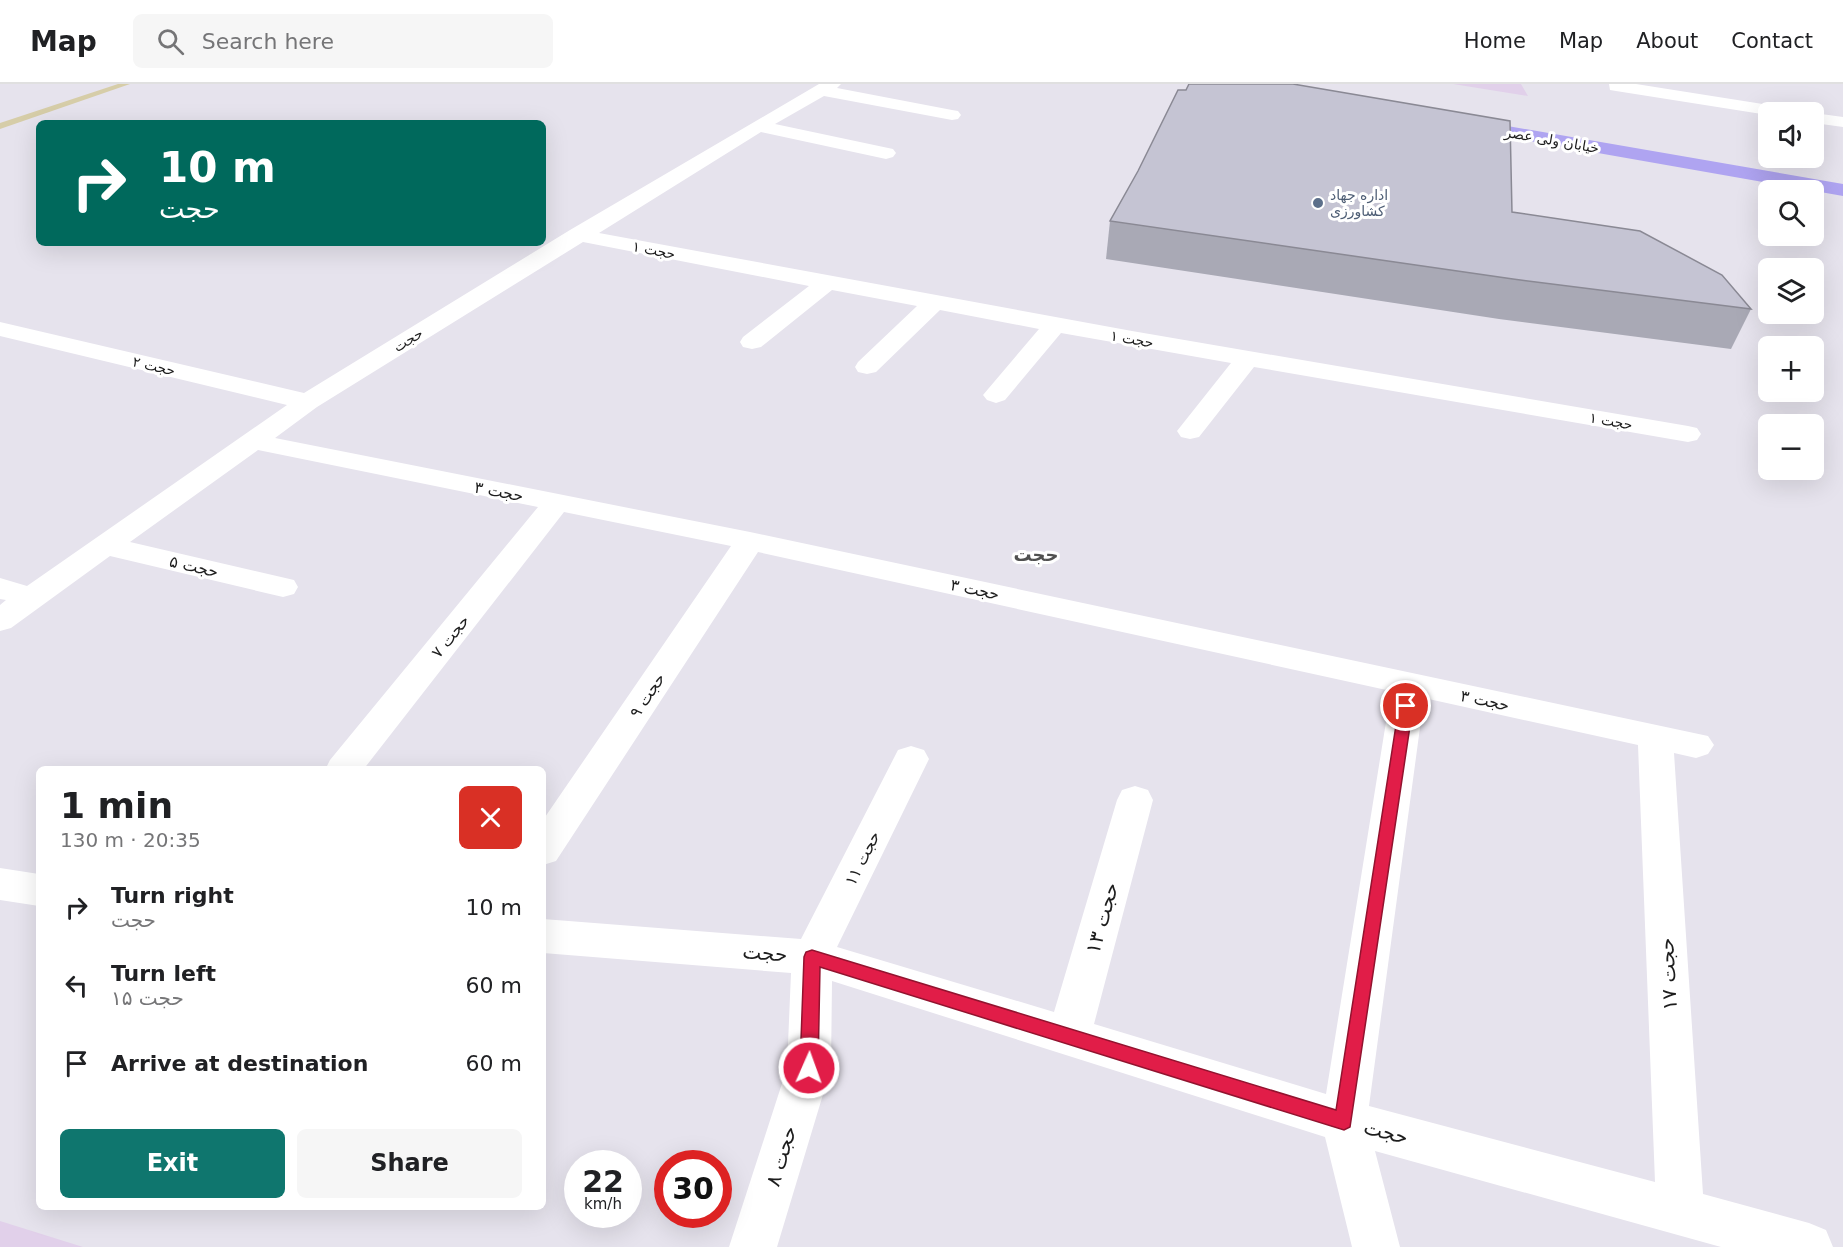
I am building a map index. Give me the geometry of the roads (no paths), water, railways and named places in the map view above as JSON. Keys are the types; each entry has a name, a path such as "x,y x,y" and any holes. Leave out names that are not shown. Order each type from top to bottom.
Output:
{"main road":[{"name":"خیابان ولی عصر","path":"1447,122 1843,190"}],"street":[{"path":"1616,86 1758,108"},
{"path":"826,87 952,114"},
{"name":"حجت","path":"0,620 308,402 578,235 826,87"},
{"path":"1824,119 1843,122"},
{"path":"758,126 886,153"},
{"name":"حجت ۱","path":"578,235 826,284 1248,360 1688,434"},
{"path":"752,342 826,284"},
{"path":"867,367 934,303"},
{"path":"996,395 1055,325"},
{"name":"حجت ۲","path":"0,329 308,402"},
{"path":"1190,430 1248,360"},
{"name":"حجت ۳","path":"252,441 750,541 1696,745"},
{"name":"حجت ۷","path":"346,766 557,502"},
{"name":"حجت ۹","path":"546,846 750,541"},
{"name":"حجت ۵","path":"105,546 283,587"},
{"path":"0,588 32,597"},
{"path":"1376,1247 1344,1121 1409,683"},
{"name":"حجت ۱۷","path":"1655,736 1680,1212"},
{"name":"حجت ۱۱","path":"812,957 911,759"},
{"name":"حجت ۱۳","path":"1070,1036 1136,800"},
{"path":"0,884 36,890"},
{"name":"حجت","path":"546,936 812,957 1344,1121 1809,1247"},
{"name":"حجت ۸","path":"753,1247 809,1068 812,957"}],"waterway":[{"path":"0,126 126,84"}],"place":[{"name":"اداره جهاد کشاورزی","path":"1318,203"}],"district":[{"name":"حجت","path":"1036,555"}]}
